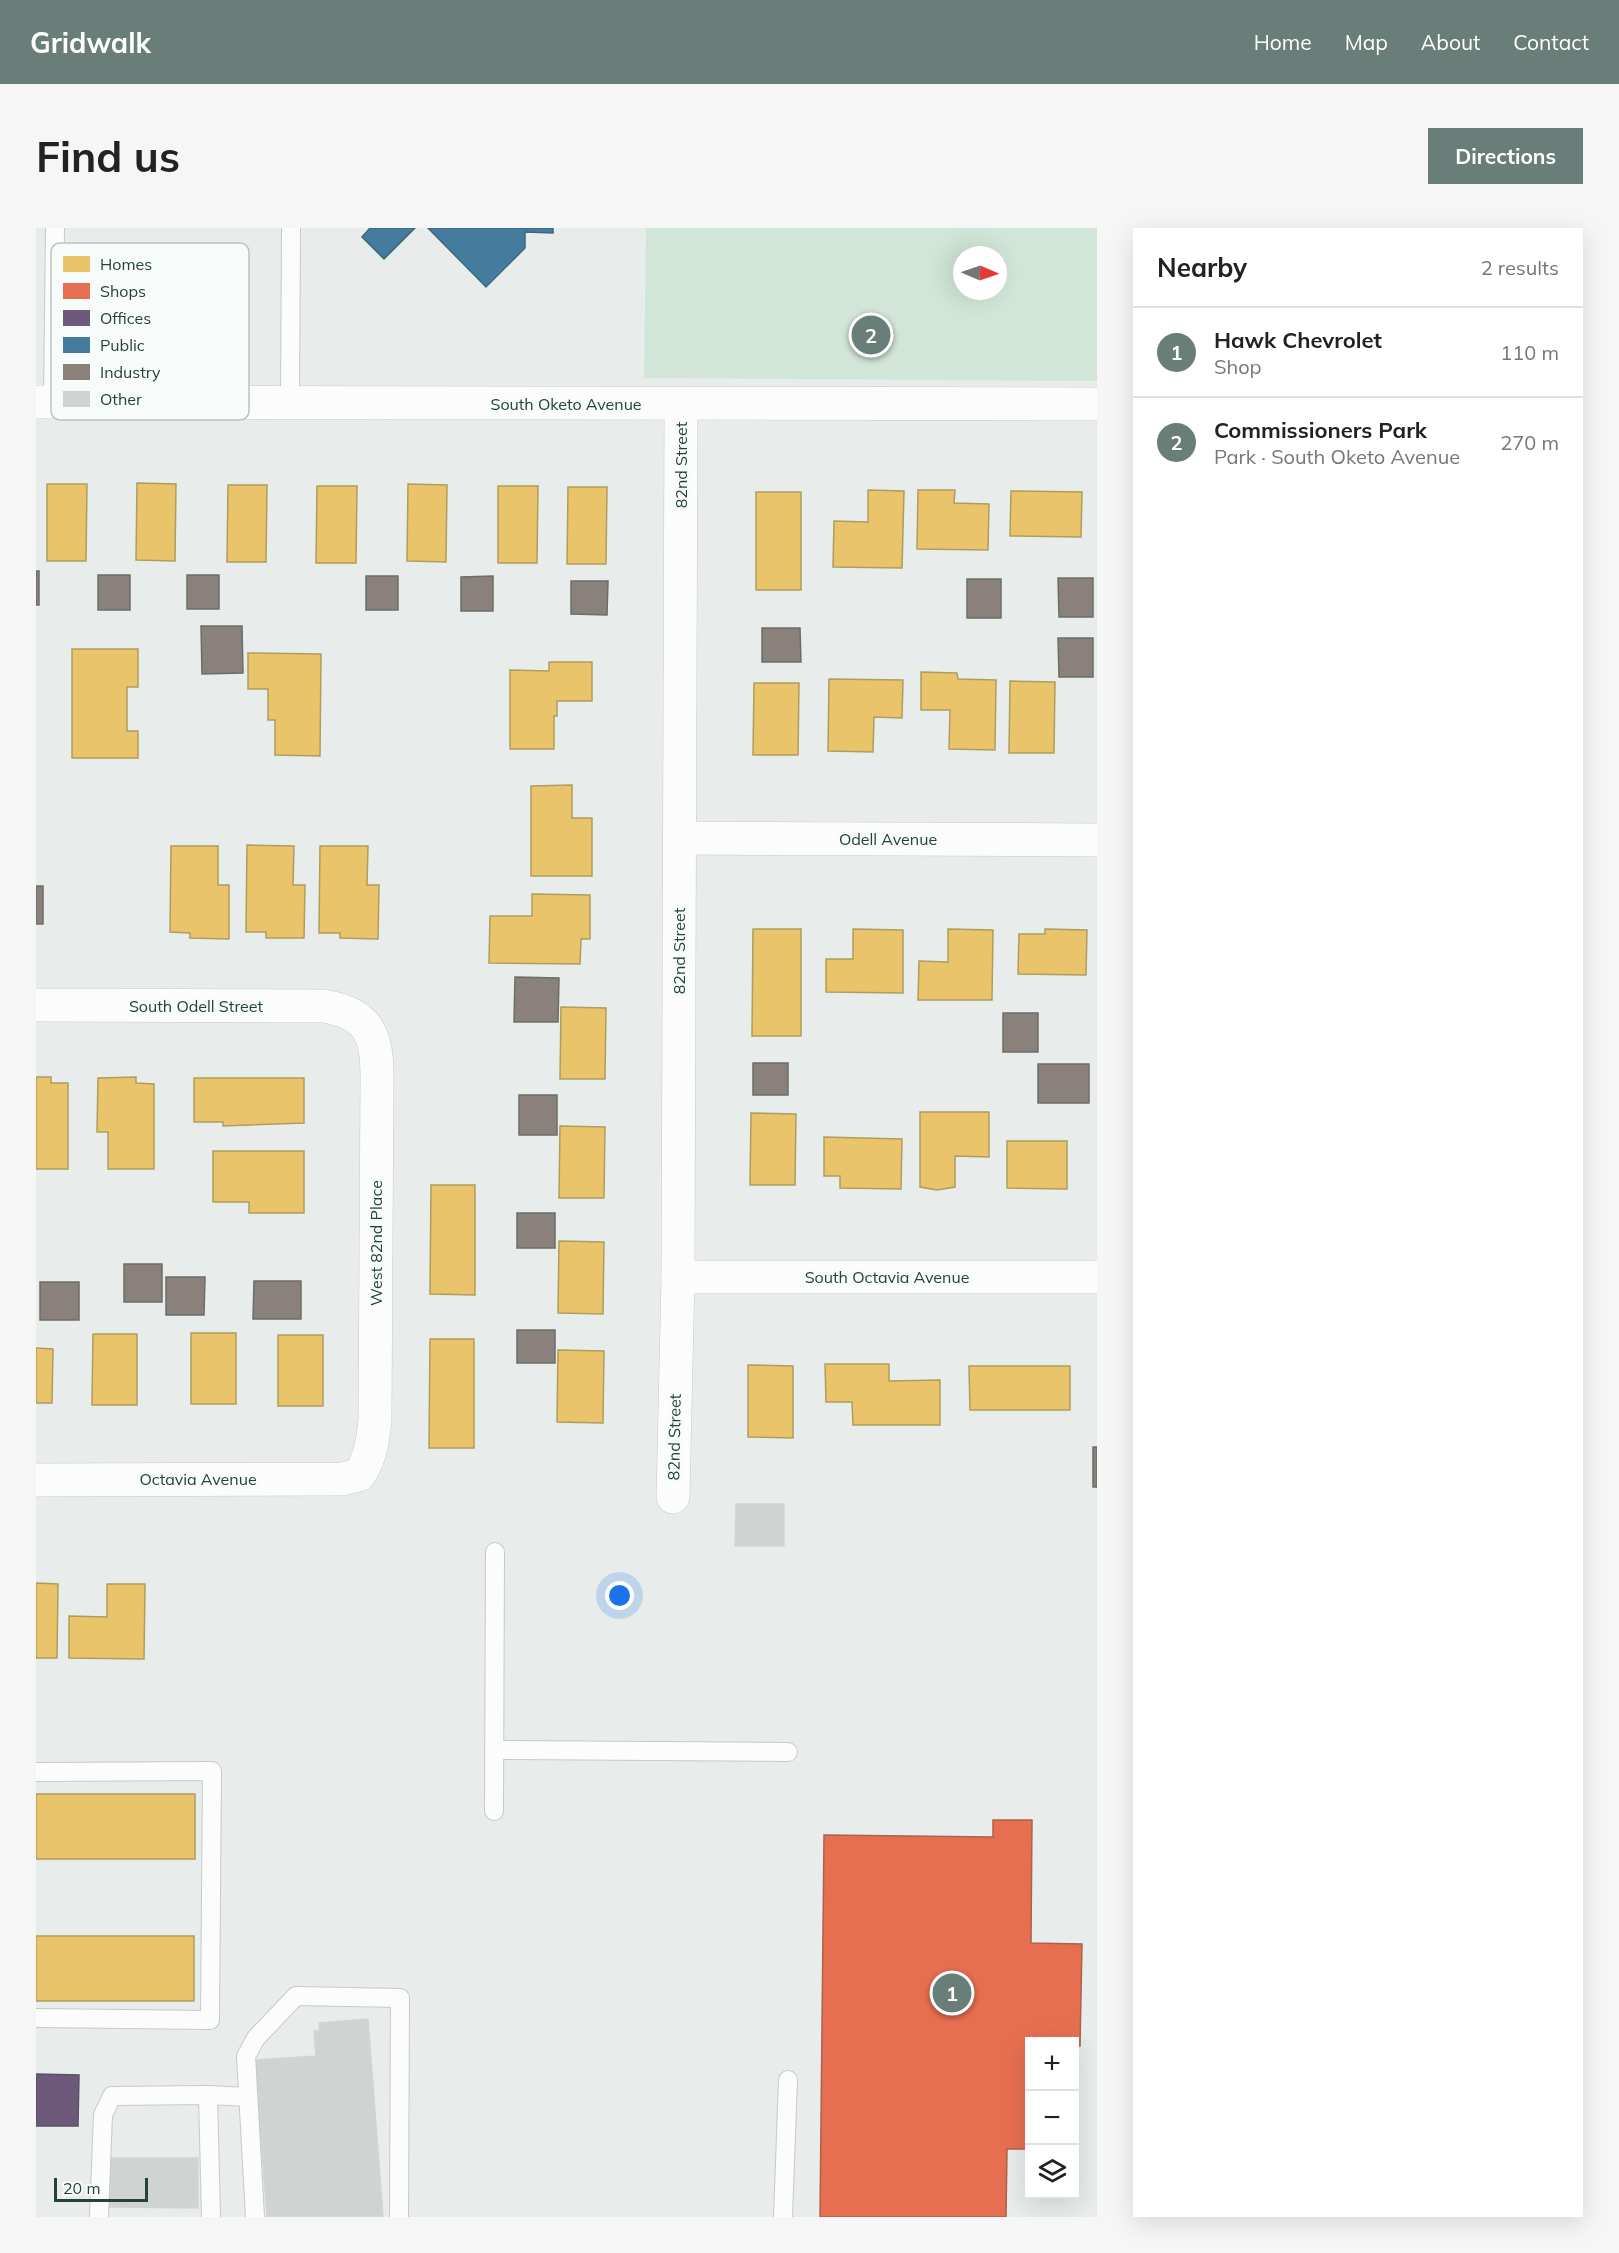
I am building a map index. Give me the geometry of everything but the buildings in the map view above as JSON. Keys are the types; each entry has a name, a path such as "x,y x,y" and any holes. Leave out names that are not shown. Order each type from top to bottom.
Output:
{"street":[{"name":"South Oketo Avenue","path":"249,403 1097,404"},
{"name":"82nd Street","path":"673,1497 678,1277 681,404"},
{"name":"Odell Avenue","path":"680,838 1097,840"},
{"name":"South Odell Street","path":"36,1005 322,1006 340,1009 354,1016"},
{"name":"West 82nd Place","path":"354,1016 368,1028 377,1051 375,1419 372,1448 366,1465 359,1475"},
{"name":"South Octavia Avenue","path":"678,1277 1097,1277"},
{"name":"Octavia Avenue","path":"36,1480 342,1479 359,1475"}],"lane":[{"path":"54,243 55,228"},
{"path":"290,403 291,228"},
{"path":"44,402 51,291"},
{"path":"494,1811 495,1552"},
{"path":"494,1750 789,1752"},
{"path":"36,1772 212,1771 210,2020 36,2018"},
{"path":"255,2217 246,2056 256,2038 296,1996 400,1998 399,2217"},
{"path":"783,2217 788,2080"},
{"path":"208,2095 212,2217"},
{"path":"99,2217 103,2115 112,2096 248,2097"}],"green space":[{"path":"646,228 1097,228 1097,381 644,378"}],"place":[{"name":"Commissioners Park","path":"871,335"},
{"name":"Hawk Chevrolet","path":"952,1993"}]}
